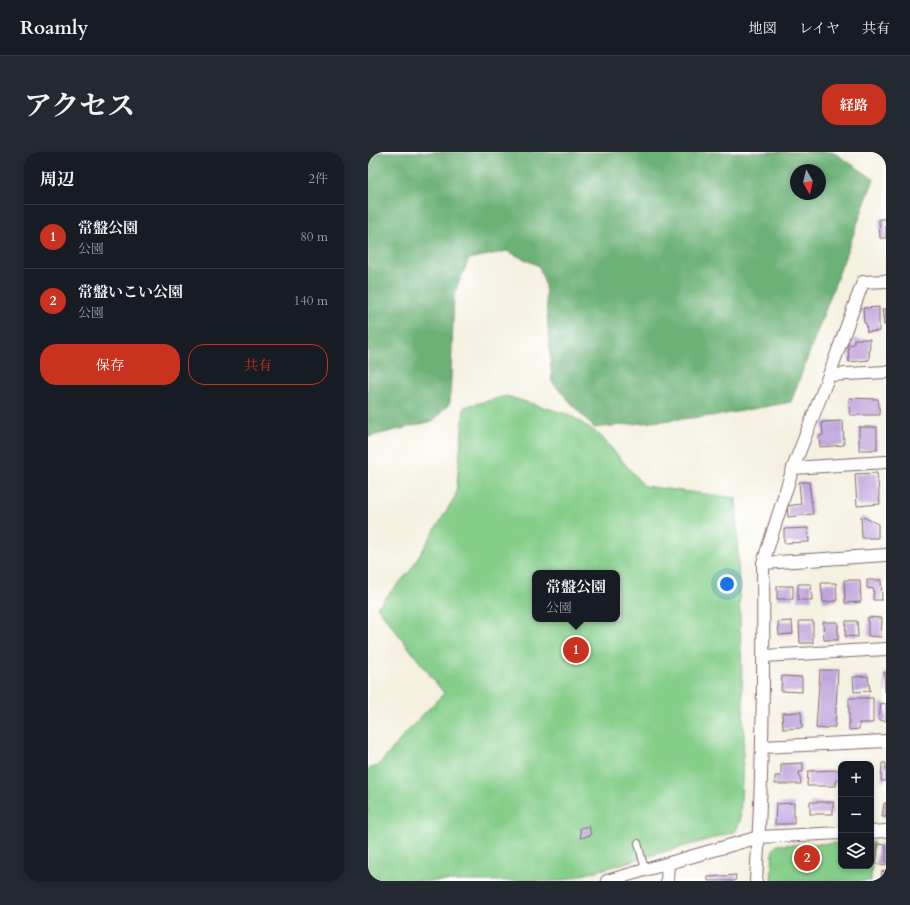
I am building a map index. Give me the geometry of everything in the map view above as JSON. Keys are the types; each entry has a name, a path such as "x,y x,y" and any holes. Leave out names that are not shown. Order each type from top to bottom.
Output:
{"street":[{"path":"756,881 762,748 764,656 763,563 793,468 830,375 863,282 886,281"},
{"path":"830,375 886,372"},
{"path":"793,468 886,462"},
{"path":"763,563 886,555"},
{"path":"764,656 886,649"},
{"path":"762,748 886,741"},
{"path":"874,832 886,831"},
{"path":"607,881 759,838 838,833"},
{"path":"667,881 668,864"}],"lane":[{"path":"638,843 645,870"}],"green space":[{"path":"368,152 833,152 874,179 791,402 720,415 594,428 552,382 545,285 539,266 507,251 469,259 454,294 450,403 433,421 368,437"},
{"path":"506,396 570,415 600,435 644,486 736,498 744,736 740,822 735,832 561,881 368,881 368,769 378,766 412,726 444,693 377,607 410,571 456,495 464,407"},
{"path":"838,843 838,869 872,869 871,881 771,881 773,849 777,845"}],"building":[{"path":"879,219 886,219 886,238 880,238"},
{"path":"879,307 879,331 867,332 866,323 864,323 863,308"},
{"path":"882,309 886,309 886,324 884,325"},
{"path":"854,339 870,339 869,360 849,362 848,345 854,344"},
{"path":"849,398 878,399 880,415 850,415"},
{"path":"843,421 844,445 820,447 819,436 823,435 822,422"},
{"path":"859,427 877,427 877,450 859,450"},
{"path":"877,473 880,504 857,506 855,474"},
{"path":"799,482 809,482 813,514 788,517 787,506 801,504"},
{"path":"861,516 878,524 878,538 862,538"},
{"path":"808,528 809,542 784,543 784,529"},
{"path":"844,580 860,580 861,602 845,603"},
{"path":"867,580 881,580 882,600 873,600 874,589 867,588"},
{"path":"821,583 836,583 837,601 823,602"},
{"path":"798,584 811,584 812,600 798,600"},
{"path":"777,586 793,586 793,599 777,599"},
{"path":"868,617 882,618 881,637 868,636"},
{"path":"792,621 793,634 779,635 778,622"},
{"path":"799,621 813,621 813,643 800,643"},
{"path":"846,621 857,621 858,637 845,636"},
{"path":"823,622 838,622 838,640 824,640"},
{"path":"820,670 838,670 835,727 827,727 826,729 816,728"},
{"path":"884,672 886,672 886,692 885,692"},
{"path":"782,676 802,677 802,692 781,691"},
{"path":"868,676 870,691 854,692 853,677"},
{"path":"849,698 873,698 873,723 859,723 859,729 849,730"},
{"path":"881,703 886,704 886,721 879,720"},
{"path":"801,712 802,728 783,729 782,713"},
{"path":"803,763 803,772 799,772 801,784 775,784 775,776 781,776 781,764"},
{"path":"882,763 886,763 886,781 881,781"},
{"path":"838,770 838,780 836,780 836,786 807,786 808,771"},
{"path":"810,802 833,802 833,814 810,814"},
{"path":"794,803 794,824 775,824 776,804"},
{"path":"884,803 886,803 886,817 882,817"},
{"path":"589,826 591,835 581,838 580,828"},
{"path":"878,844 886,845 886,865 876,864"},
{"path":"882,871 886,872 886,881 881,879"},
{"path":"736,875 735,881 708,881 708,877"}],"place":[{"name":"常盤公園","path":"576,650"},
{"name":"常盤いこい公園","path":"807,858"}]}
